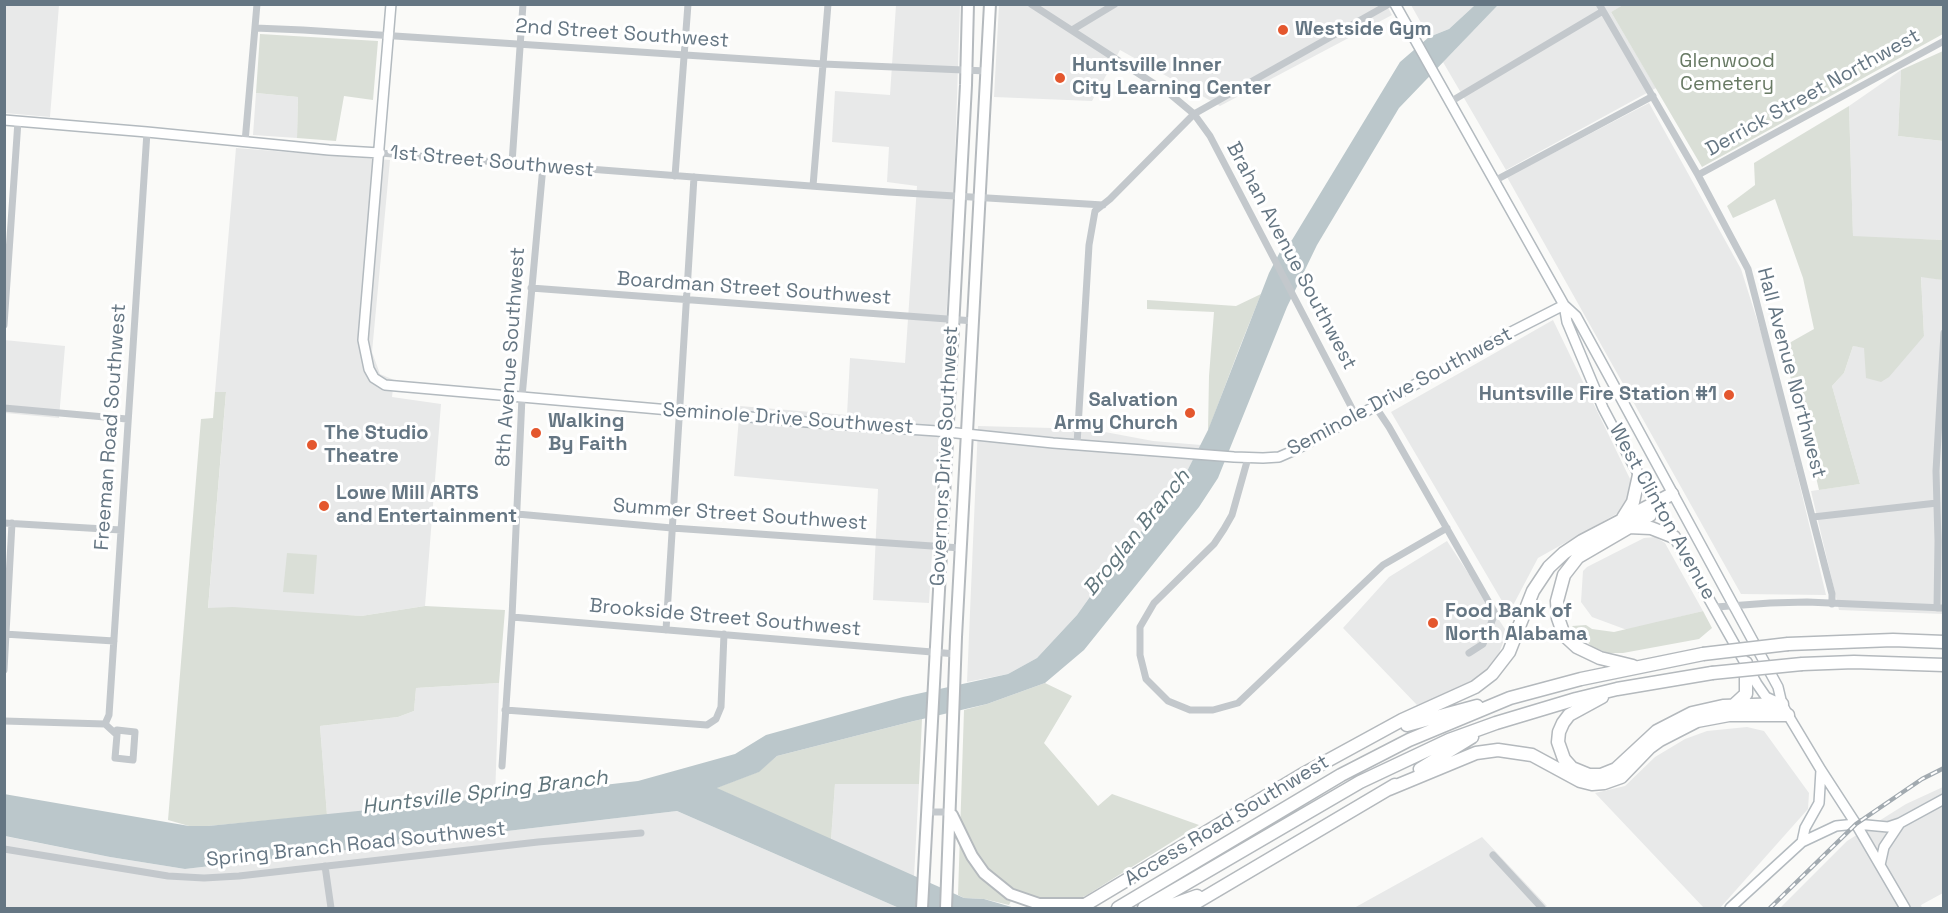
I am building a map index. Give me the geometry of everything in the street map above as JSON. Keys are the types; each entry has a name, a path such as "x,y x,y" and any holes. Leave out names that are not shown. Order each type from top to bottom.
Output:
{"highway":[{"path":"1624,524 1640,475"},
{"path":"1637,667 1600,658 1577,647 1564,635 1557,609 1560,583 1573,562 1584,552 1624,524 1674,497"},
{"path":"1375,735 1402,720 1466,693 1484,681 1509,652 1533,591 1549,567 1582,541 1624,524 1651,528 1674,537"},
{"path":"1375,735 1456,710 1510,699 1581,679 1703,654 1788,644 1881,641 1944,642"},
{"path":"1144,909 1360,782 1426,750 1496,723 1617,688 1712,673 1802,664 1854,662 1944,665"},
{"path":"1734,705 1746,694 1746,663"},
{"path":"1617,688 1569,715 1560,727 1558,742 1561,753 1577,772 1595,776 1616,769 1643,742 1674,721 1702,710 1734,705 1785,709"},
{"path":"1118,909 1341,775 1409,740 1510,699"},
{"path":"1389,789 1476,753 1498,750 1532,755 1580,781 1592,784 1604,783 1621,777 1648,748 1660,740 1697,722 1738,714 1785,709"},
{"path":"1187,909 1496,723"},
{"name":"Access Road Southwest","path":"1084,906 1246,808 1375,735"},
{"path":"1164,909 1229,882"}],"main road":[{"name":"Governors Drive Southwest","path":"922,909 968,4"},
{"name":"Governors Drive Southwest","path":"946,909 954,684 990,4"},
{"path":"950,812 972,856 984,873 1010,894 1039,903 1084,906"}],"street":[{"path":"245,142 257,4"},
{"path":"380,153 391,4"},
{"path":"512,163 523,4"},
{"path":"675,176 688,4"},
{"path":"813,186 828,4"},
{"name":"Brahan Avenue Southwest","path":"1031,4 1170,94 1194,114 1210,136 1356,416"},
{"path":"1072,30 1115,4"},
{"path":"1077,444 1089,245 1095,211 1194,114 1389,4"},
{"name":"West Clinton Avenue","path":"1395,4 1496,180 1564,305 1567,322 1604,408 1674,537 1766,697 1785,709"},
{"path":"1450,102 1601,8"},
{"name":"Hall Avenue Northwest","path":"1601,8 1698,175 1749,269 1832,594 1832,604"},
{"name":"2nd Street Southwest","path":"255,28 685,56 987,71"},
{"name":"Derrick Street Northwest","path":"1698,175 1944,41"},
{"path":"1496,180 1653,96"},
{"name":"1st Street Southwest","path":"4,120 329,150 1102,205"},
{"path":"4,325 18,121"},
{"name":"Freeman Road Southwest","path":"105,724 109,715 147,132"},
{"name":"Seminole Drive Southwest","path":"380,153 363,340 369,369 373,376 385,385 399,387 818,423 967,433 1234,458 1279,457 1564,305"},
{"name":"8th Avenue Southwest","path":"502,766 512,618 522,397 543,166"},
{"path":"666,630 694,177"},
{"name":"Boardman Street Southwest","path":"531,288 974,321"},
{"name":"West Clinton Avenue","path":"1564,305 1576,316 1778,687 1785,709 1905,909"},
{"path":"1716,608 1788,603 1940,608 1936,503 1940,471 1944,333"},
{"path":"1374,406 1389,427 1495,613 1483,644 1469,653"},
{"path":"4,408 127,419"},
{"path":"1248,458 1232,515 1224,529 1214,544 1154,603 1140,627 1140,655 1146,679 1168,701 1190,710 1213,710 1238,703 1383,565 1447,528"},
{"path":"1813,518 1936,503"},
{"name":"Summer Street Southwest","path":"516,514 672,528 961,548"},
{"path":"4,670 8,523 121,531"},
{"name":"Brookside Street Southwest","path":"512,618 956,654"},
{"path":"5,634 114,641"},
{"path":"506,710 707,725 716,718 721,706 724,634"},
{"path":"4,721 105,724 117,735"},
{"path":"117,730 135,732 133,760 115,758 117,735 117,730"},
{"path":"1802,842 1805,828 1819,803 1821,770"},
{"path":"1730,909 1802,842 1836,826 1856,824 1888,827 1944,799"},
{"path":"927,812 950,812"},
{"path":"1880,865 1884,847 1900,823"},
{"name":"Spring Branch Road Southwest","path":"4,849 168,876 239,876 538,842 641,833"},
{"path":"1493,855 1542,909"},
{"path":"325,866 331,909"}],"shaded area":[{"path":"1386,4 1392,15 1220,106 1120,50 1092,101 994,97 999,5"},
{"path":"4,5 59,5 50,117 5,113"},
{"path":"896,5 960,5 954,188 929,603 873,600 878,489 734,476 740,406 847,415 850,358 905,363 917,186 887,182 889,147 832,142 835,91 890,95"},
{"path":"1411,5 1475,5 1449,29 1429,37"},
{"path":"1475,5 1498,5 1399,108 1317,245 1287,307 1218,478 1199,507 1084,650 1045,683 987,704 777,756 759,772 717,788 964,898 984,899 1015,908 899,908 677,811 185,869 5,836 4,794 189,826 208,826 638,781 735,754 766,735 903,697 1008,674 1037,658 1077,615 1117,559 1177,491 1208,430 1269,273 1281,250 1292,240 1400,62 1429,37 1449,29"},
{"path":"1498,5 1625,5 1611,12 1656,88 1506,170 1443,62"},
{"path":"1901,70 1898,136 1943,141 1943,240 1853,237 1849,106"},
{"path":"256,93 298,97 297,138 253,135"},
{"path":"1649,103 1741,269 1770,361 1826,595 1741,594 1507,177"},
{"path":"236,148 390,160 372,352 380,374 394,380 392,397 441,404 425,606 361,616 208,609 226,393 215,392"},
{"path":"1943,274 1943,614 1839,610 1811,491 1860,484 1832,386 1844,373 1853,346 1864,347 1924,336 1921,276 1942,280"},
{"path":"1553,320 1631,481 1629,498 1618,513 1538,558 1509,613 1391,412"},
{"path":"4,340 65,346 59,418 5,413"},
{"path":"978,426 1089,429 1153,441 1201,445 1177,491 1117,559 1077,615 1037,658 1008,674 967,682"},
{"path":"1655,537 1665,543 1703,611 1627,630 1592,617 1581,602 1583,571 1644,538"},
{"path":"1447,541 1507,632 1499,653 1486,672 1470,684 1417,705 1343,628 1389,577"},
{"path":"499,683 495,797 327,815 320,726 398,717 414,711 416,688"},
{"path":"1747,727 1764,731 1809,793 1808,809 1720,908 1704,908 1595,793 1625,786 1655,757 1685,739 1707,731"},
{"path":"835,784 919,784 914,877 831,840"},
{"path":"1943,787 1943,893 1921,905 1922,908 1780,908 1847,841 1906,804"},
{"path":"677,811 899,908 5,908 4,836 185,869"},
{"path":"1482,837 1547,906 1544,908 1354,908"}],"green space":[{"name":"Glenwood Cemetery","path":"1625,4 1943,5 1943,34 1702,167 1611,12"},
{"path":"260,34 378,41 373,100 344,96 336,141 297,138 298,97 256,93"},
{"path":"1943,51 1943,141 1898,136 1901,70"},
{"path":"1849,106 1853,236 1943,240 1943,274 1942,280 1921,277 1924,336 1889,377 1881,382 1866,378 1864,348 1853,346 1844,373 1832,386 1860,484 1819,490 1797,397 1782,352 1791,342 1814,329 1803,278 1775,199 1733,218 1727,206 1755,185 1754,163"},
{"path":"1261,294 1208,431 1214,312 1147,309 1147,300 1236,306"},
{"path":"215,392 226,392 208,608 233,607 361,616 425,606 505,610 499,683 416,688 414,711 398,717 320,726 327,815 208,826 189,826 168,820 201,419 213,418"},
{"path":"287,553 317,555 314,594 283,592"},
{"path":"1703,611 1712,628 1699,639 1623,653 1608,653 1592,647 1572,626 1586,625 1592,629 1614,632"},
{"path":"1045,683 1072,696 1044,743 1098,806 1112,794 1199,825 1087,895 1061,908 1035,908 1012,899 1009,905 984,899 964,898 958,895 964,710"},
{"path":"922,719 919,784 835,784 831,840 716,788 758,772 777,756"}],"railway":[{"path":"1770,908 1856,824 1922,779 1944,768"}],"place":[{"name":"Westside Gym","path":"1283,30"},
{"name":"Huntsville Inner City Learning Center","path":"1060,78"},
{"name":"Huntsville Fire Station #1","path":"1729,395"},
{"name":"Salvation Army Church","path":"1190,413"},
{"name":"Walking By Faith","path":"536,433"},
{"name":"The Studio Theatre","path":"312,445"},
{"name":"Lowe Mill ARTS and Entertainment","path":"324,506"},
{"name":"Food Bank of North Alabama","path":"1433,623"}],"water label":[{"name":"Broglan Branch","path":"1137,533"},
{"name":"Huntsville Spring Branch","path":"485,793"}]}
